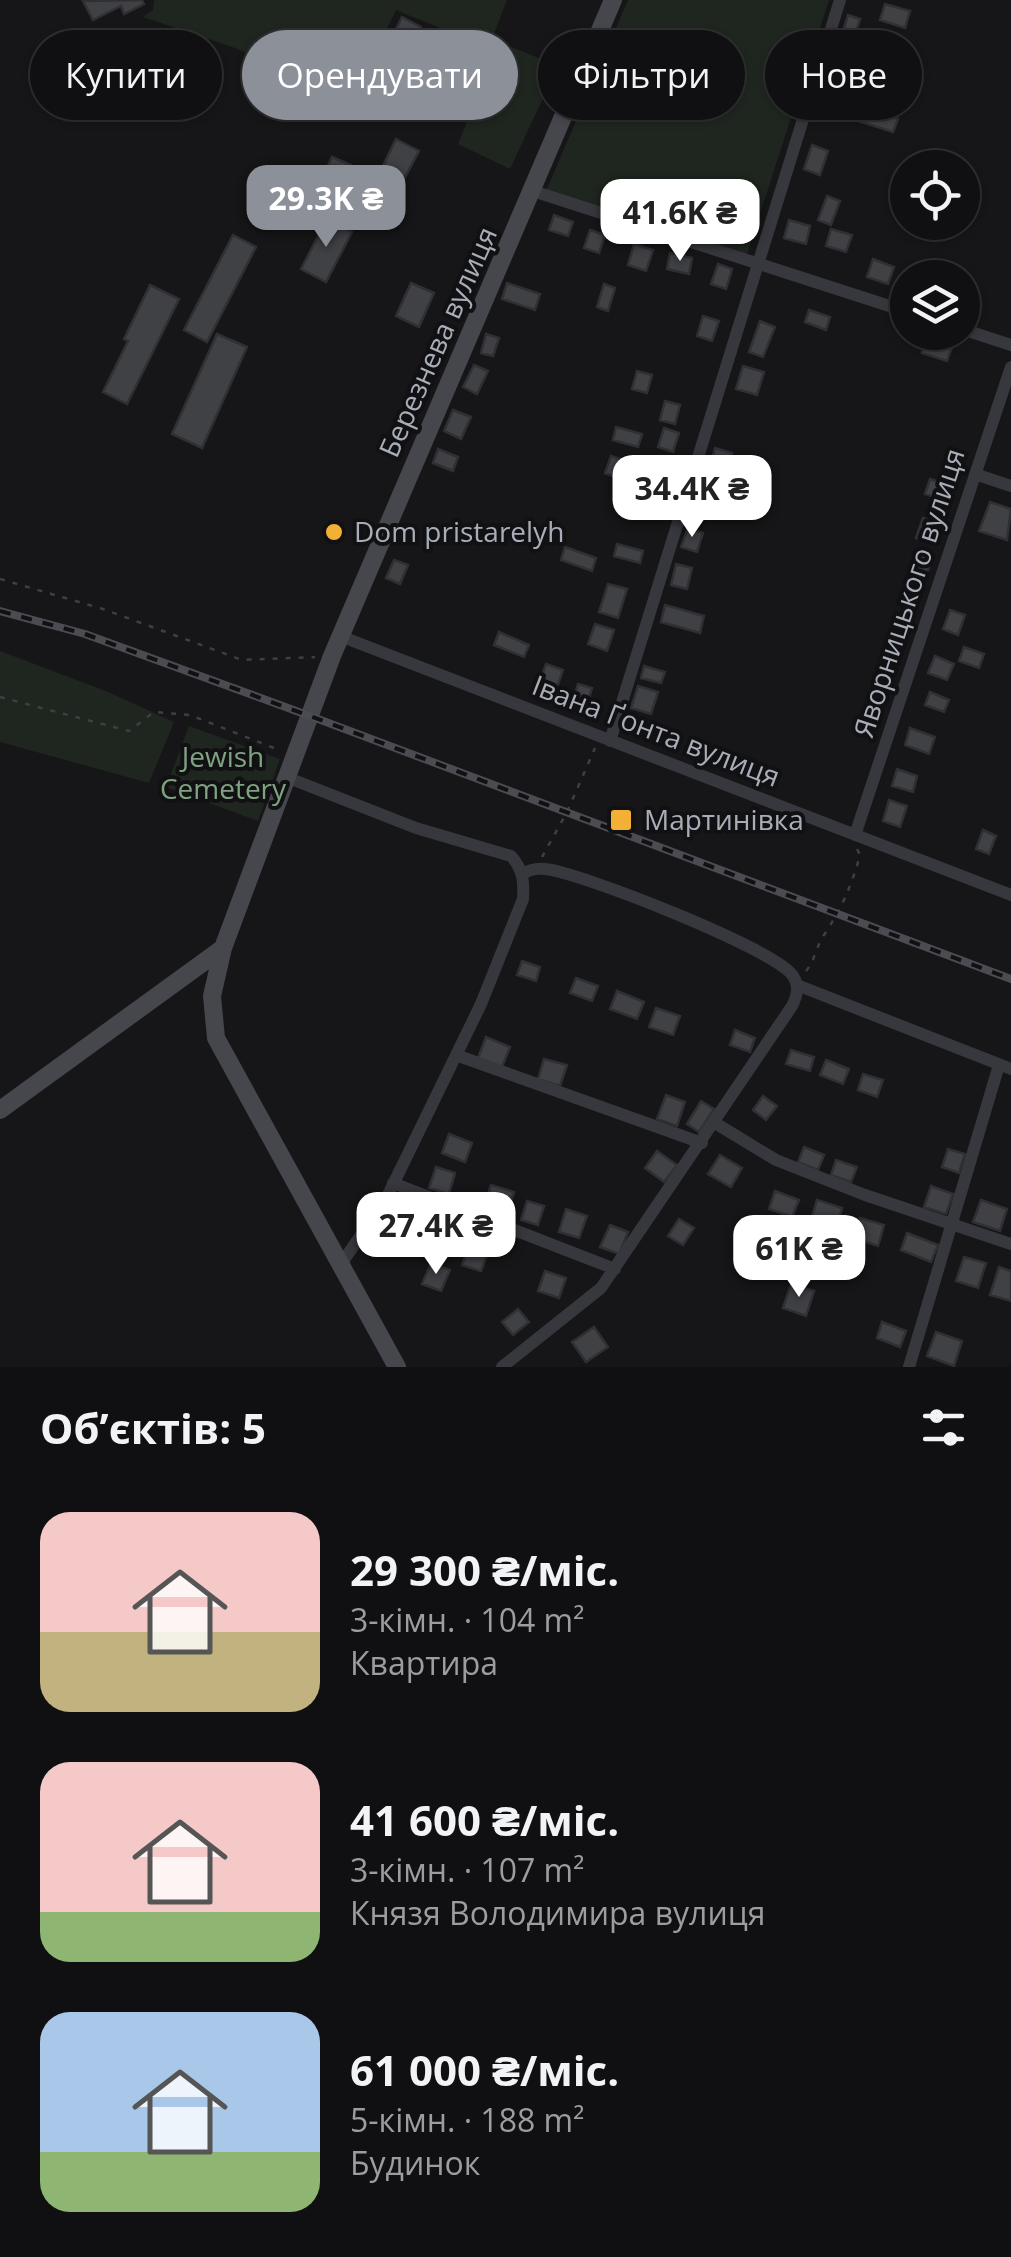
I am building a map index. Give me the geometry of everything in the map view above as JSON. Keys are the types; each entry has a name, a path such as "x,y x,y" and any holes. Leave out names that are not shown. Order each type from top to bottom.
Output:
{"main road":[{"name":"Березнева вулиця","path":"397,1367 216,1038 212,996 223,948 340,636 613,0"},
{"path":"0,1110 223,948"}],"street":[{"path":"604,738 840,0"},
{"path":"533,191 890,306"},
{"path":"980,335 1011,345"},
{"name":"Яворницького вулиця","path":"855,835 1011,367"},
{"path":"976,474 1011,486"},
{"name":"Івана Ґонта вулиця","path":"340,636 1011,895"},
{"path":"286,777 416,828 511,856 527,872"},
{"path":"502,1367 602,1288 792,1006 797,985 793,974 776,959 742,942 575,876 544,868 527,872"},
{"path":"341,1264 394,1183 481,1004 523,899 527,872"},
{"path":"797,985 1005,1067 951,1224 909,1367"},
{"path":"456,1055 702,1142"},
{"path":"715,1123 776,1160 1011,1244"},
{"path":"394,1183 615,1269"}],"path":[{"path":"0,579 103,609 242,660 332,656"},
{"path":"0,696 129,731 154,712 190,714 294,756"},
{"path":"527,872 546,852 604,738"},
{"path":"797,985 813,963 824,933 832,929 844,905 860,856 855,835"}],"green space":[{"path":"154,0 507,0 495,30 445,30 396,10 386,30 242,30 242,51 222,44 222,30 182,30 143,17 153,10"},
{"path":"628,0 829,0 819,30 765,30 765,120 790,120 747,254 546,191 576,120 745,120 745,30 615,30"},
{"path":"518,50 538,58 538,109 510,169 458,144 468,120 518,120"},
{"path":"0,651 106,691 174,722 149,783 0,742"},
{"name":"Jewish Cemetery","path":"189,726 280,759 258,821 166,787"}],"building":[{"path":"142,0 144,4 124,14 121,6 93,20 83,1"},
{"path":"885,4 910,11 905,28 880,20"},
{"path":"848,15 860,19 856,30 843,30"},
{"path":"402,17 421,27 420,30 396,30"},
{"path":"858,120 898,120 893,132"},
{"path":"396,139 419,151 403,181 381,170"},
{"path":"812,145 828,151 820,175 804,169"},
{"path":"332,157 355,167 344,191 321,181"},
{"path":"827,196 840,201 831,225 818,220"},
{"path":"554,215 573,222 568,236 549,230"},
{"path":"327,219 352,232 326,282 301,269"},
{"path":"789,220 810,226 806,244 784,238"},
{"path":"831,229 852,235 846,252 826,246"},
{"path":"590,230 605,235 599,253 584,248"},
{"path":"233,235 256,247 207,342 184,330"},
{"path":"634,244 653,250 646,271 628,265"},
{"path":"670,253 692,258 689,274 667,269"},
{"path":"873,259 890,265 888,284 867,277"},
{"path":"718,264 732,269 726,289 711,284"},
{"path":"411,283 434,293 419,327 396,316"},
{"path":"507,283 540,294 535,310 502,299"},
{"path":"604,284 615,288 608,311 597,307"},
{"path":"150,285 179,299 127,404 103,392"},
{"path":"809,310 830,317 826,330 805,322"},
{"path":"703,316 719,321 712,341 697,336"},
{"path":"760,321 775,327 763,357 749,352"},
{"path":"217,334 247,347 202,448 172,434"},
{"path":"486,334 499,338 493,356 481,353"},
{"path":"923,350 951,350 947,361 922,353"},
{"path":"474,365 488,371 477,394 463,387"},
{"path":"743,366 764,372 757,395 736,389"},
{"path":"637,371 652,375 647,393 632,389"},
{"path":"665,401 680,405 675,424 660,420"},
{"path":"453,410 471,417 461,439 444,431"},
{"path":"616,427 642,434 638,447 613,440"},
{"path":"664,428 679,433 673,452 658,447"},
{"path":"715,448 732,453 726,472 710,467"},
{"path":"438,449 458,457 453,471 433,463"},
{"path":"611,456 626,461 620,479 605,473"},
{"path":"930,479 949,485 944,500 925,494"},
{"path":"990,502 1011,509 1007,540 979,531"},
{"path":"923,518 938,524 931,543 916,538"},
{"path":"688,528 703,533 697,552 681,547"},
{"path":"617,544 643,551 640,563 614,556"},
{"path":"565,547 596,558 592,571 561,560"},
{"path":"917,550 933,556 927,572 911,565"},
{"path":"394,560 408,565 400,584 386,578"},
{"path":"676,564 692,568 687,589 671,585"},
{"path":"608,584 627,589 618,618 599,612"},
{"path":"665,605 704,616 700,633 661,622"},
{"path":"950,610 965,615 958,635 943,629"},
{"path":"595,624 614,630 607,651 588,644"},
{"path":"499,632 529,645 524,657 494,645"},
{"path":"964,647 984,654 979,668 959,661"},
{"path":"935,656 954,664 947,680 928,673"},
{"path":"546,664 563,670 554,696 537,690"},
{"path":"644,666 665,672 661,683 641,678"},
{"path":"578,684 592,688 586,707 572,703"},
{"path":"638,686 658,692 651,714 631,708"},
{"path":"930,692 949,700 944,712 925,705"},
{"path":"910,728 935,737 929,754 905,745"},
{"path":"897,769 917,776 913,792 892,786"},
{"path":"889,800 907,806 900,827 883,821"},
{"path":"983,830 996,836 989,854 976,849"},
{"path":"522,961 540,967 536,981 517,975"},
{"path":"576,978 598,986 592,1001 570,993"},
{"path":"617,991 644,1002 637,1019 610,1009"},
{"path":"656,1008 680,1016 673,1035 649,1027"},
{"path":"735,1030 755,1038 750,1052 730,1045"},
{"path":"486,1037 510,1047 502,1067 478,1058"},
{"path":"791,1050 814,1057 810,1071 786,1064"},
{"path":"544,1059 567,1065 560,1086 538,1079"},
{"path":"826,1060 849,1069 843,1084 820,1075"},
{"path":"863,1074 883,1080 877,1097 858,1090"},
{"path":"666,1095 685,1102 677,1126 657,1119"},
{"path":"763,1096 777,1106 766,1120 753,1110"},
{"path":"701,1101 714,1109 699,1132 687,1124"},
{"path":"449,1134 472,1143 465,1162 442,1153"},
{"path":"804,1147 824,1155 818,1170 798,1162"},
{"path":"948,1149 965,1154 959,1173 942,1167"},
{"path":"657,1151 677,1165 664,1182 645,1168"},
{"path":"720,1155 742,1168 731,1187 708,1174"},
{"path":"836,1160 857,1167 851,1182 831,1175"},
{"path":"436,1167 455,1173 449,1194 429,1188"},
{"path":"491,1185 514,1192 506,1217 483,1209"},
{"path":"931,1186 953,1194 946,1214 924,1207"},
{"path":"775,1191 799,1200 792,1217 769,1209"},
{"path":"817,1200 842,1208 836,1231 810,1223"},
{"path":"981,1200 1007,1209 1000,1231 973,1222"},
{"path":"527,1201 544,1206 538,1225 521,1220"},
{"path":"566,1209 587,1216 579,1238 559,1232"},
{"path":"860,1218 884,1225 878,1246 853,1238"},
{"path":"679,1219 694,1228 683,1245 668,1236"},
{"path":"610,1225 628,1232 619,1254 600,1247"},
{"path":"799,1230 830,1242 821,1264 790,1253"},
{"path":"907,1233 938,1245 931,1262 901,1250"},
{"path":"468,1249 487,1255 481,1271 462,1265"},
{"path":"964,1257 986,1263 978,1288 956,1281"},
{"path":"431,1263 450,1270 441,1291 422,1284"},
{"path":"999,1267 1011,1271 1011,1301 990,1295"},
{"path":"545,1271 566,1278 559,1298 538,1291"},
{"path":"791,1284 814,1291 806,1316 783,1308"},
{"path":"518,1309 529,1322 513,1335 502,1322"},
{"path":"882,1322 906,1331 900,1347 877,1338"},
{"path":"594,1327 608,1347 586,1362 572,1342"},
{"path":"936,1332 962,1341 954,1366 927,1356"}],"railway":[{"path":"0,611 85,634 1011,979"}],"place":[{"name":"Dom pristarelyh","path":"334,532"},
{"name":"Мартинівка","path":"621,820"}]}
